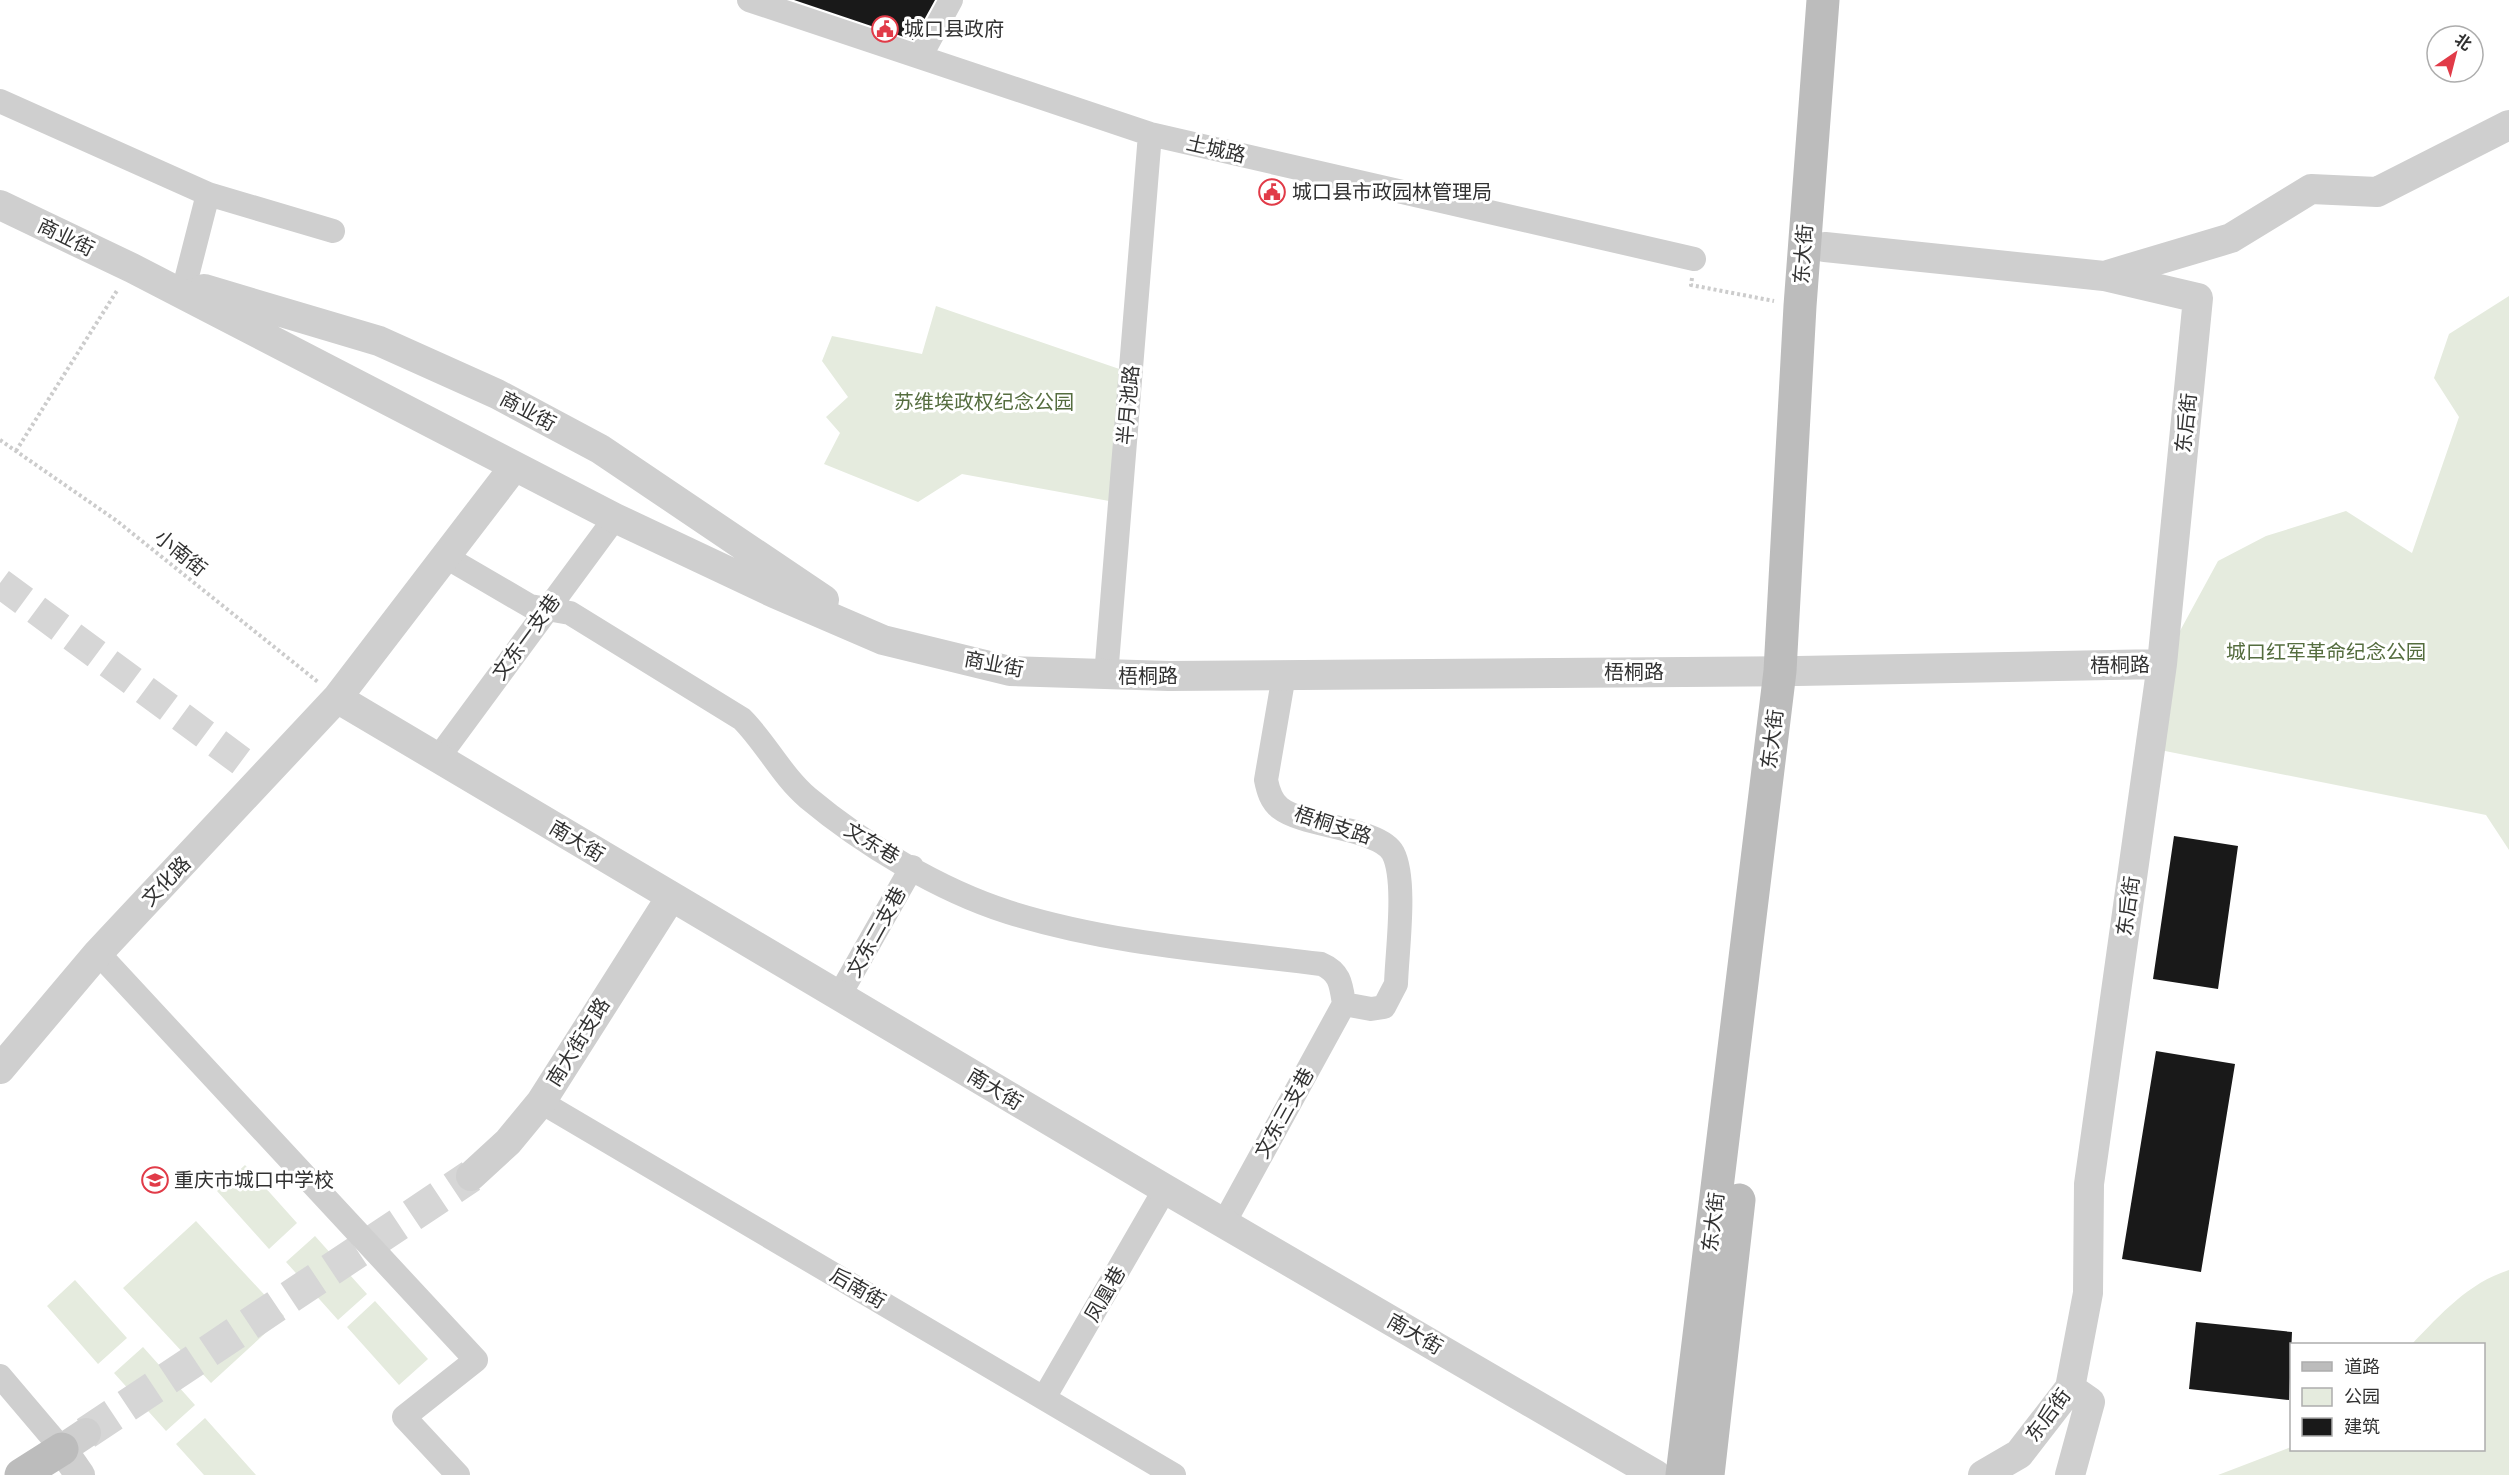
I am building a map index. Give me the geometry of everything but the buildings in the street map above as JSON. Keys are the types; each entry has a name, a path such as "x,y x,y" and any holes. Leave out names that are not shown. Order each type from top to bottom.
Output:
{"main road":[{"name":"东大街","path":"1682,1475 1789,671 1800,306 1823,0"},
{"name":"东大街","path":"1708,1475 1789,671 1825,247 1841,0"},
{"path":"27,1472 76,1452"}],"street":[{"name":"土城路","path":"749,0 1150,134 1694,259"},
{"path":"920,57 951,0"},
{"path":"0,101 208,194 333,231"},
{"path":"1825,247 2104,276 2231,238 2312,189 2377,192 2509,125"},
{"name":"半月池路","path":"1106,676 1150,134"},
{"path":"185,284 208,194"},
{"name":"商业街","path":"0,205 132,268 514,468 774,593 883,639 1010,671 1106,676"},
{"name":"商业街","path":"132,268 379,341 497,394 600,449 883,639"},
{"name":"东后街","path":"1983,1475 2019,1454 2070,1388 2088,1293 2089,1184 2162,664 2198,298 2104,276"},
{"name":"文化路","path":"0,1069 98,953 337,698 514,468"},
{"name":"文东一支巷","path":"438,758 615,518"},
{"name":"文东巷","path":"446,557 530,606 570,613 742,719 762,739 806,796 849,831 936,881 1007,912 1102,935 1321,964 1333,969 1341,981 1344,1004"},
{"name":"梧桐路","path":"1106,676 1789,671 2162,664"},
{"name":"梧桐支路","path":"1284,675 1266,780 1269,794 1280,808 1299,817 1380,840 1392,851 1400,873 1396,984 1391,996 1384,1007 1371,1010 1344,1004"},
{"name":"南大街","path":"337,698 1165,1189 1656,1475"},
{"name":"文东二支巷","path":"839,996 912,867"},
{"name":"南大街支路","path":"471,1176 508,1142 541,1102 671,897"},
{"path":"98,953 476,1360 404,1417 459,1475"},
{"name":"文东三支巷","path":"1224,1223 1344,1004"},
{"name":"后南街","path":"541,1102 1174,1475"},
{"name":"凤凰巷","path":"1044,1398 1165,1189"},
{"path":"0,1376 76,1452"},
{"path":"2070,1388 2090,1402 2070,1475"}],"path":[{"path":"1694,259 1691,285 1800,306"},
{"path":"16,451 132,268"},
{"name":"小南街","path":"0,440 117,521 337,698"}],"green space":[{"name":"城口红军革命纪念公园","path":"2509,296 2509,850 2486,815 2150,748 2162,664 2218,561 2266,536 2346,511 2412,553 2459,417 2434,378 2449,334"},
{"name":"苏维埃政权纪念公园","path":"936,306 1131,373 1120,503 962,474 918,502 824,464 840,433 826,417 848,397 822,361 832,336 922,354"},
{"path":"245,1165 297,1223 269,1249 217,1191"},
{"path":"196,1221 284,1316 211,1383 123,1288"},
{"path":"315,1236 367,1294 338,1320 286,1262"},
{"path":"2509,1270 2509,1475 2218,1475 2290,1447 2290,1451 2485,1451 2485,1343 2413,1343 2468,1291"},
{"path":"75,1280 127,1338 98,1364 47,1306"},
{"path":"375,1301 428,1359 399,1385 347,1327"},
{"path":"143,1347 195,1405 166,1431 114,1373"},
{"path":"205,1418 256,1475 204,1475 176,1444"}],"tunnel":[{"path":"0,583 264,778"},
{"path":"86,1433 471,1176"}],"place":[{"name":"城口县政府","path":"885,29"},
{"name":"城口县市政园林管理局","path":"1272,192"},
{"name":"重庆市城口中学校","path":"155,1180"}]}
